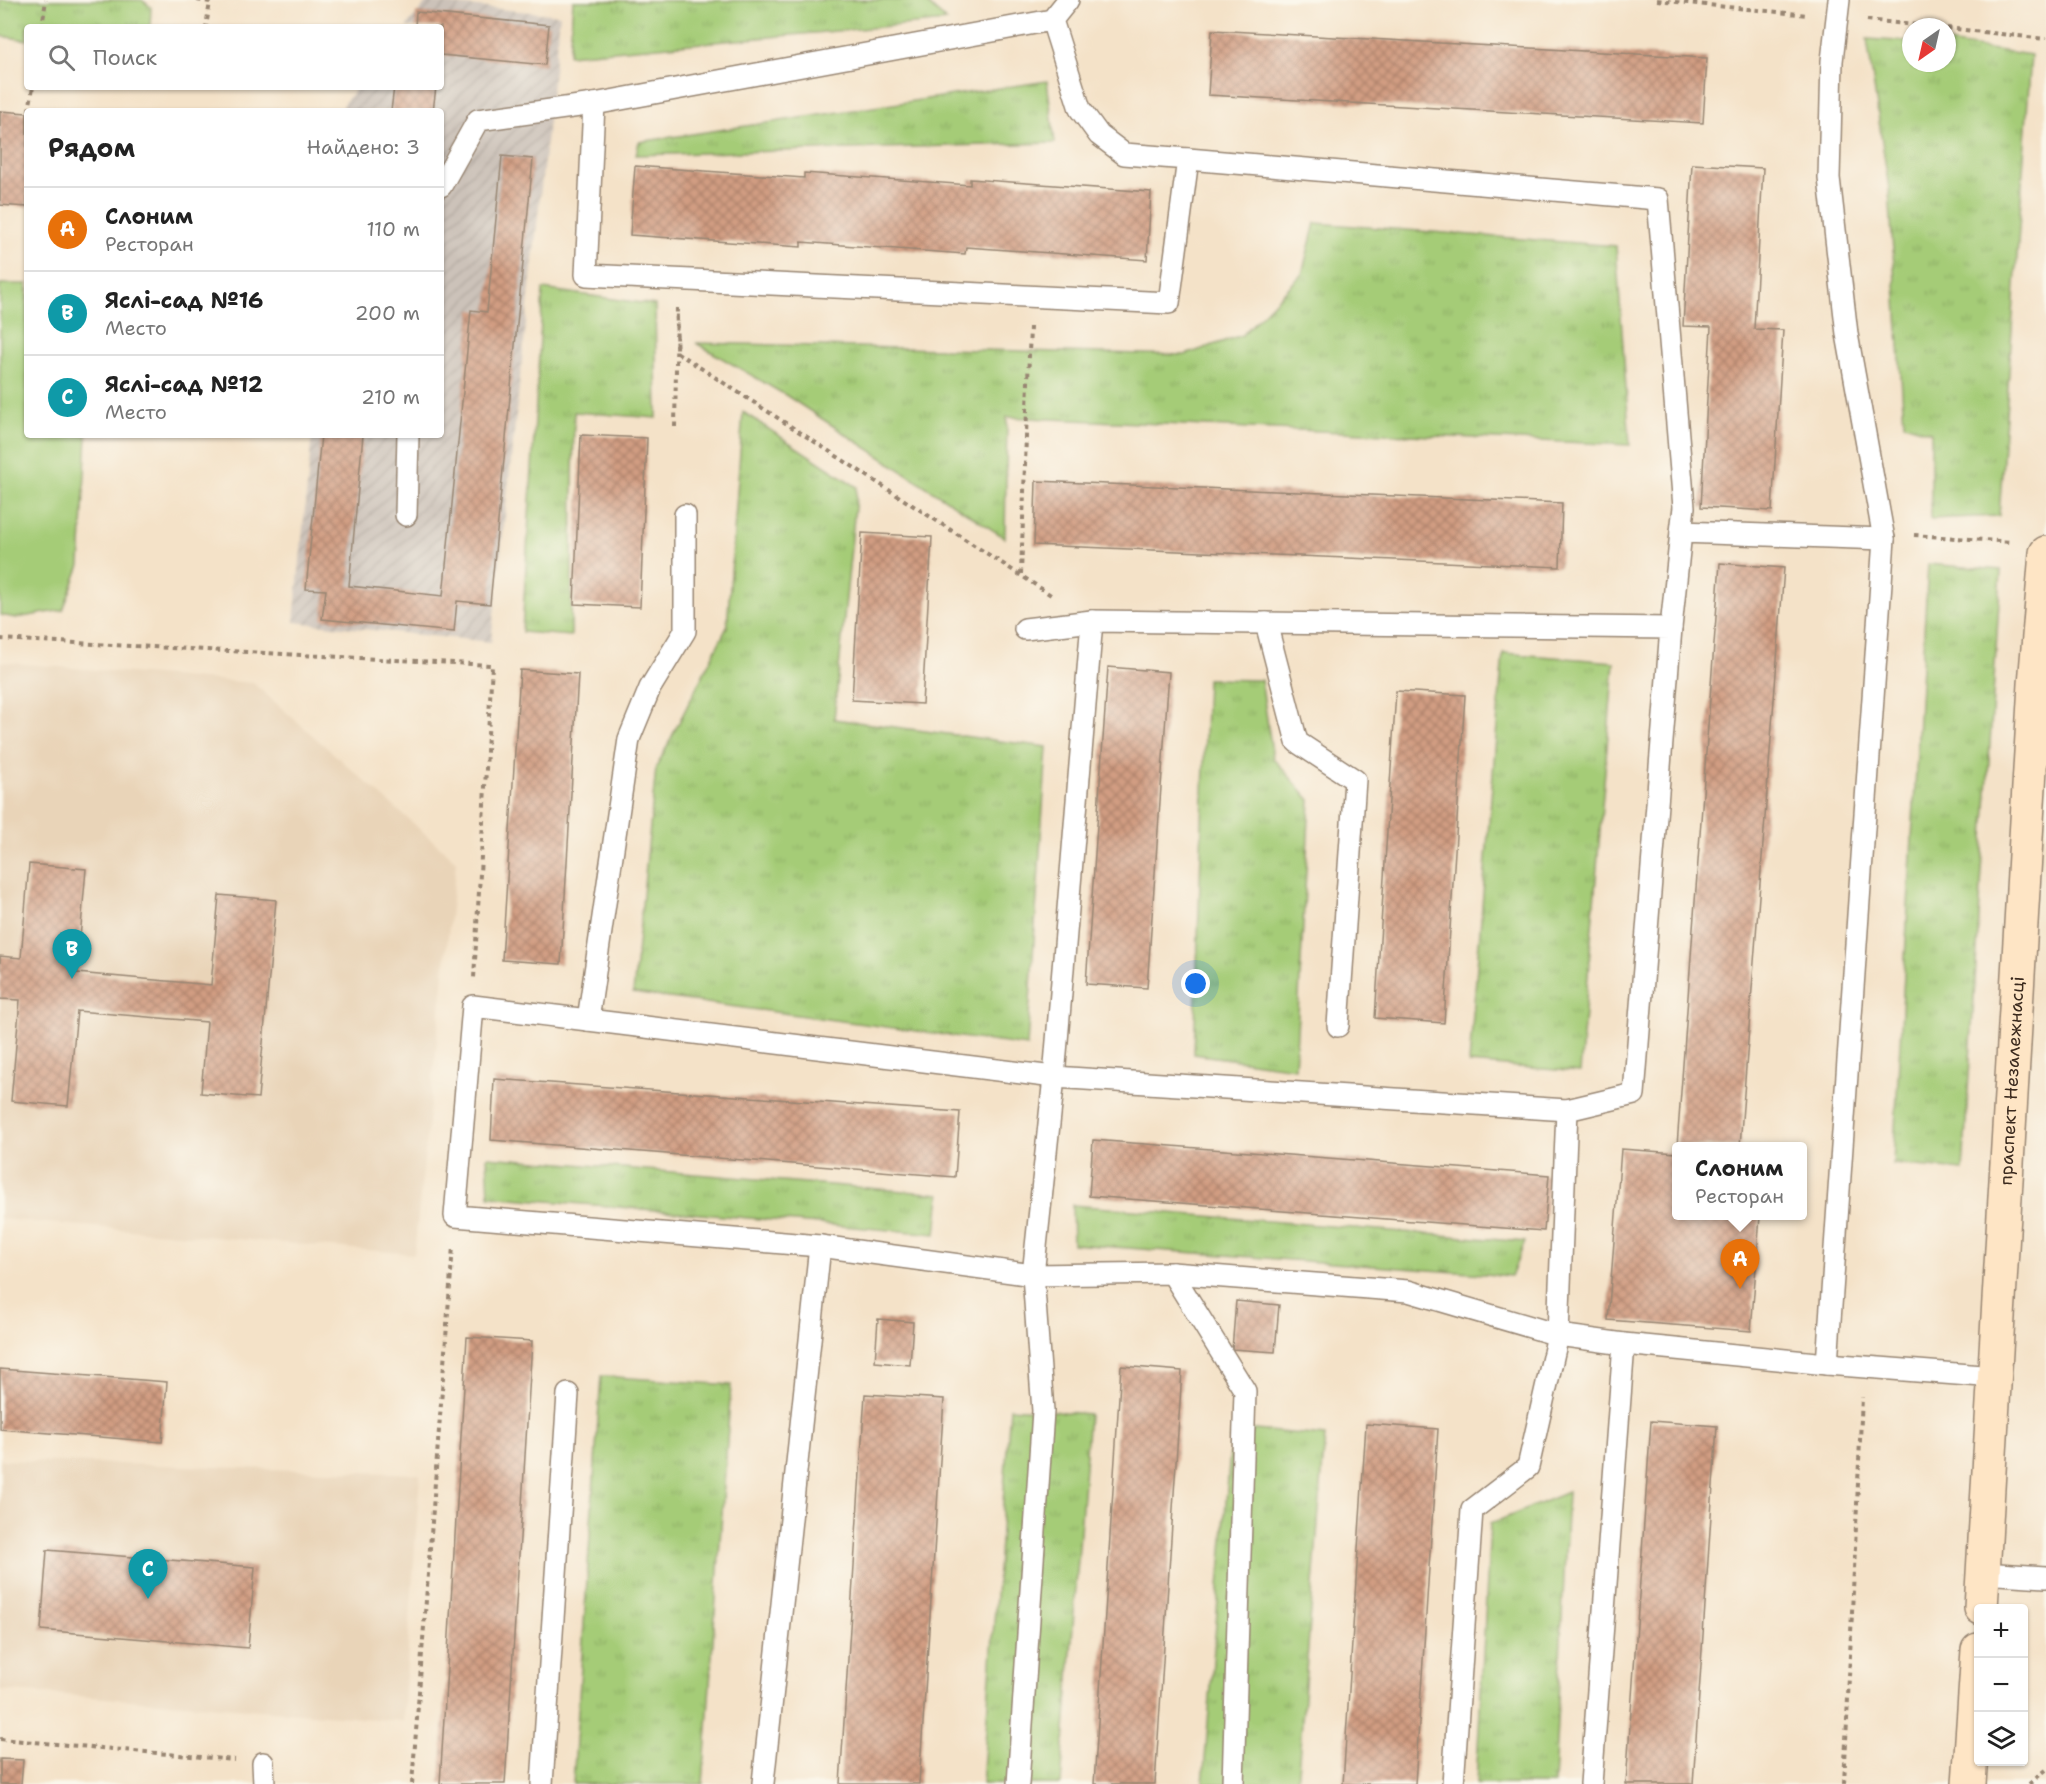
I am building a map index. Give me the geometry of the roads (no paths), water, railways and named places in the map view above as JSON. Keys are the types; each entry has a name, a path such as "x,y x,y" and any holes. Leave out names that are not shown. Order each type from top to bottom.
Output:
{"main road":[{"name":"праспект Незалежнасці","path":"1981,1604 2034,708 2046,563"},
{"path":"1969,1784 1977,1658"}],"lane":[{"path":"444,181 478,120 594,104 1052,20 1068,0"},
{"path":"1827,1364 1884,539 1847,334 1829,178 1833,61 1839,9"},
{"path":"1052,20 1080,109 1100,135 1124,154 1658,199 1684,507 1671,628 1634,1094 1567,1110 1054,1077 472,1006 455,1216 820,1246 1033,1275 1172,1273 1408,1291 1558,1335 1624,1344 1827,1364 1995,1377"},
{"path":"594,104 586,275 1169,303 1188,159"},
{"path":"406,515 408,438"},
{"path":"588,1020 629,739 650,688 685,631 685,515"},
{"path":"1681,532 1884,539"},
{"path":"1025,629 1092,621 1671,628"},
{"path":"1018,1784 1042,1411 1033,1275 1054,1077 1092,621"},
{"path":"1266,623 1297,742 1355,780 1338,1026"},
{"path":"1453,1784 1472,1510 1528,1467 1558,1335 1567,1110"},
{"path":"763,1783 820,1246"},
{"path":"1172,1273 1245,1391 1233,1784"},
{"path":"1591,1784 1624,1344"},
{"path":"542,1784 568,1394"},
{"path":"1983,1573 2046,1577"},
{"path":"262,1763 264,1784"}],"place":[{"name":"Яслі-сад №16","path":"72,979"},
{"name":"Слоним","path":"1740,1289"},
{"name":"Яслі-сад №12","path":"148,1599"}]}
